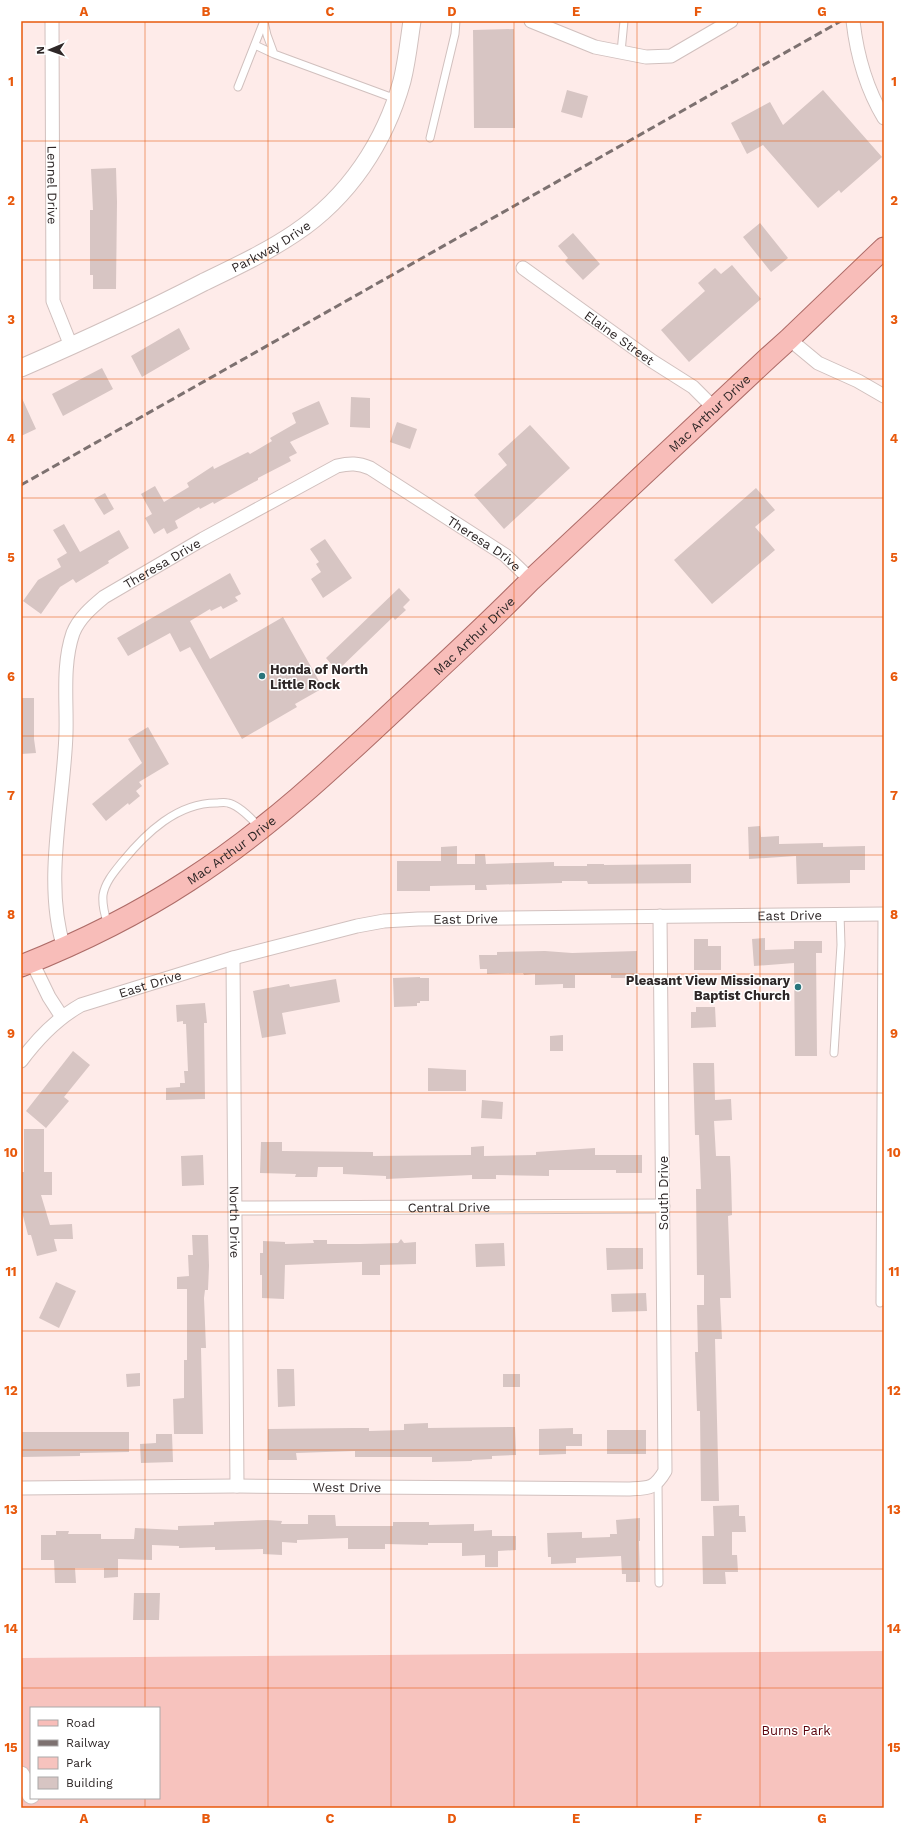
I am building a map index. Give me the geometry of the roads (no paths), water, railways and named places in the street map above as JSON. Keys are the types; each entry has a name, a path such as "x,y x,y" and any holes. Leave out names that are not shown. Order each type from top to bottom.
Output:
{"main road":[{"name":"Mac Arthur Drive","path":"27,964 109,927 148,906 189,880 261,828 329,772 884,248"}],"street":[{"name":"Lennel Drive","path":"52,21 54,301 71,346"},
{"name":"Parkway Drive","path":"21,368 137,316 264,251 295,234 316,218 337,199 360,171 379,141 396,99 406,64 412,21"},
{"path":"531,21 595,48 646,57 671,56 732,21"},
{"path":"853,21 859,54 867,84 884,118"},
{"name":"Elaine Street","path":"523,268 652,361 693,387 714,408"},
{"path":"789,339 818,363 858,381 884,396"},
{"name":"Theresa Drive","path":"64,948 57,921 55,889 56,848 62,794 66,734 68,656 74,632 79,622 90,609 104,597 209,536 337,466 358,463 370,468 505,555 531,580"},
{"name":"East Drive","path":"21,1061 39,1038 62,1017 81,1004 233,958 384,921 418,919 883,914"},
{"name":"South Drive","path":"660,916 663,1206 662,1477"},
{"name":"North Drive","path":"233,958 236,1486"},
{"path":"27,964 62,1017"},
{"name":"Central Drive","path":"235,1208 663,1206"},
{"name":"West Drive","path":"21,1488 236,1486 628,1489 647,1488 662,1477"},
{"path":"21,1775 30,1793"},
{"path":"34,1799 38,1808"}],"lane":[{"path":"238,87 264,21"},
{"path":"264,21 274,54"},
{"path":"430,138 455,34 456,21"},
{"path":"621,52 624,21"},
{"path":"255,44 274,54 396,99"},
{"path":"109,927 103,911 103,895 113,873 136,846 163,822 183,810 205,803 228,803 246,814 261,828"},
{"path":"834,1054 841,946 840,914"},
{"path":"880,1303 883,914"},
{"path":"659,1583 662,1477"}],"railway":[{"path":"21,485 841,21"}],"place":[{"name":"Honda of North Little Rock","path":"262,676"},
{"name":"Pleasant View Missionary Baptist Church","path":"798,987"}],"park label":[{"name":"Burns Park","path":"796,1730"}]}
